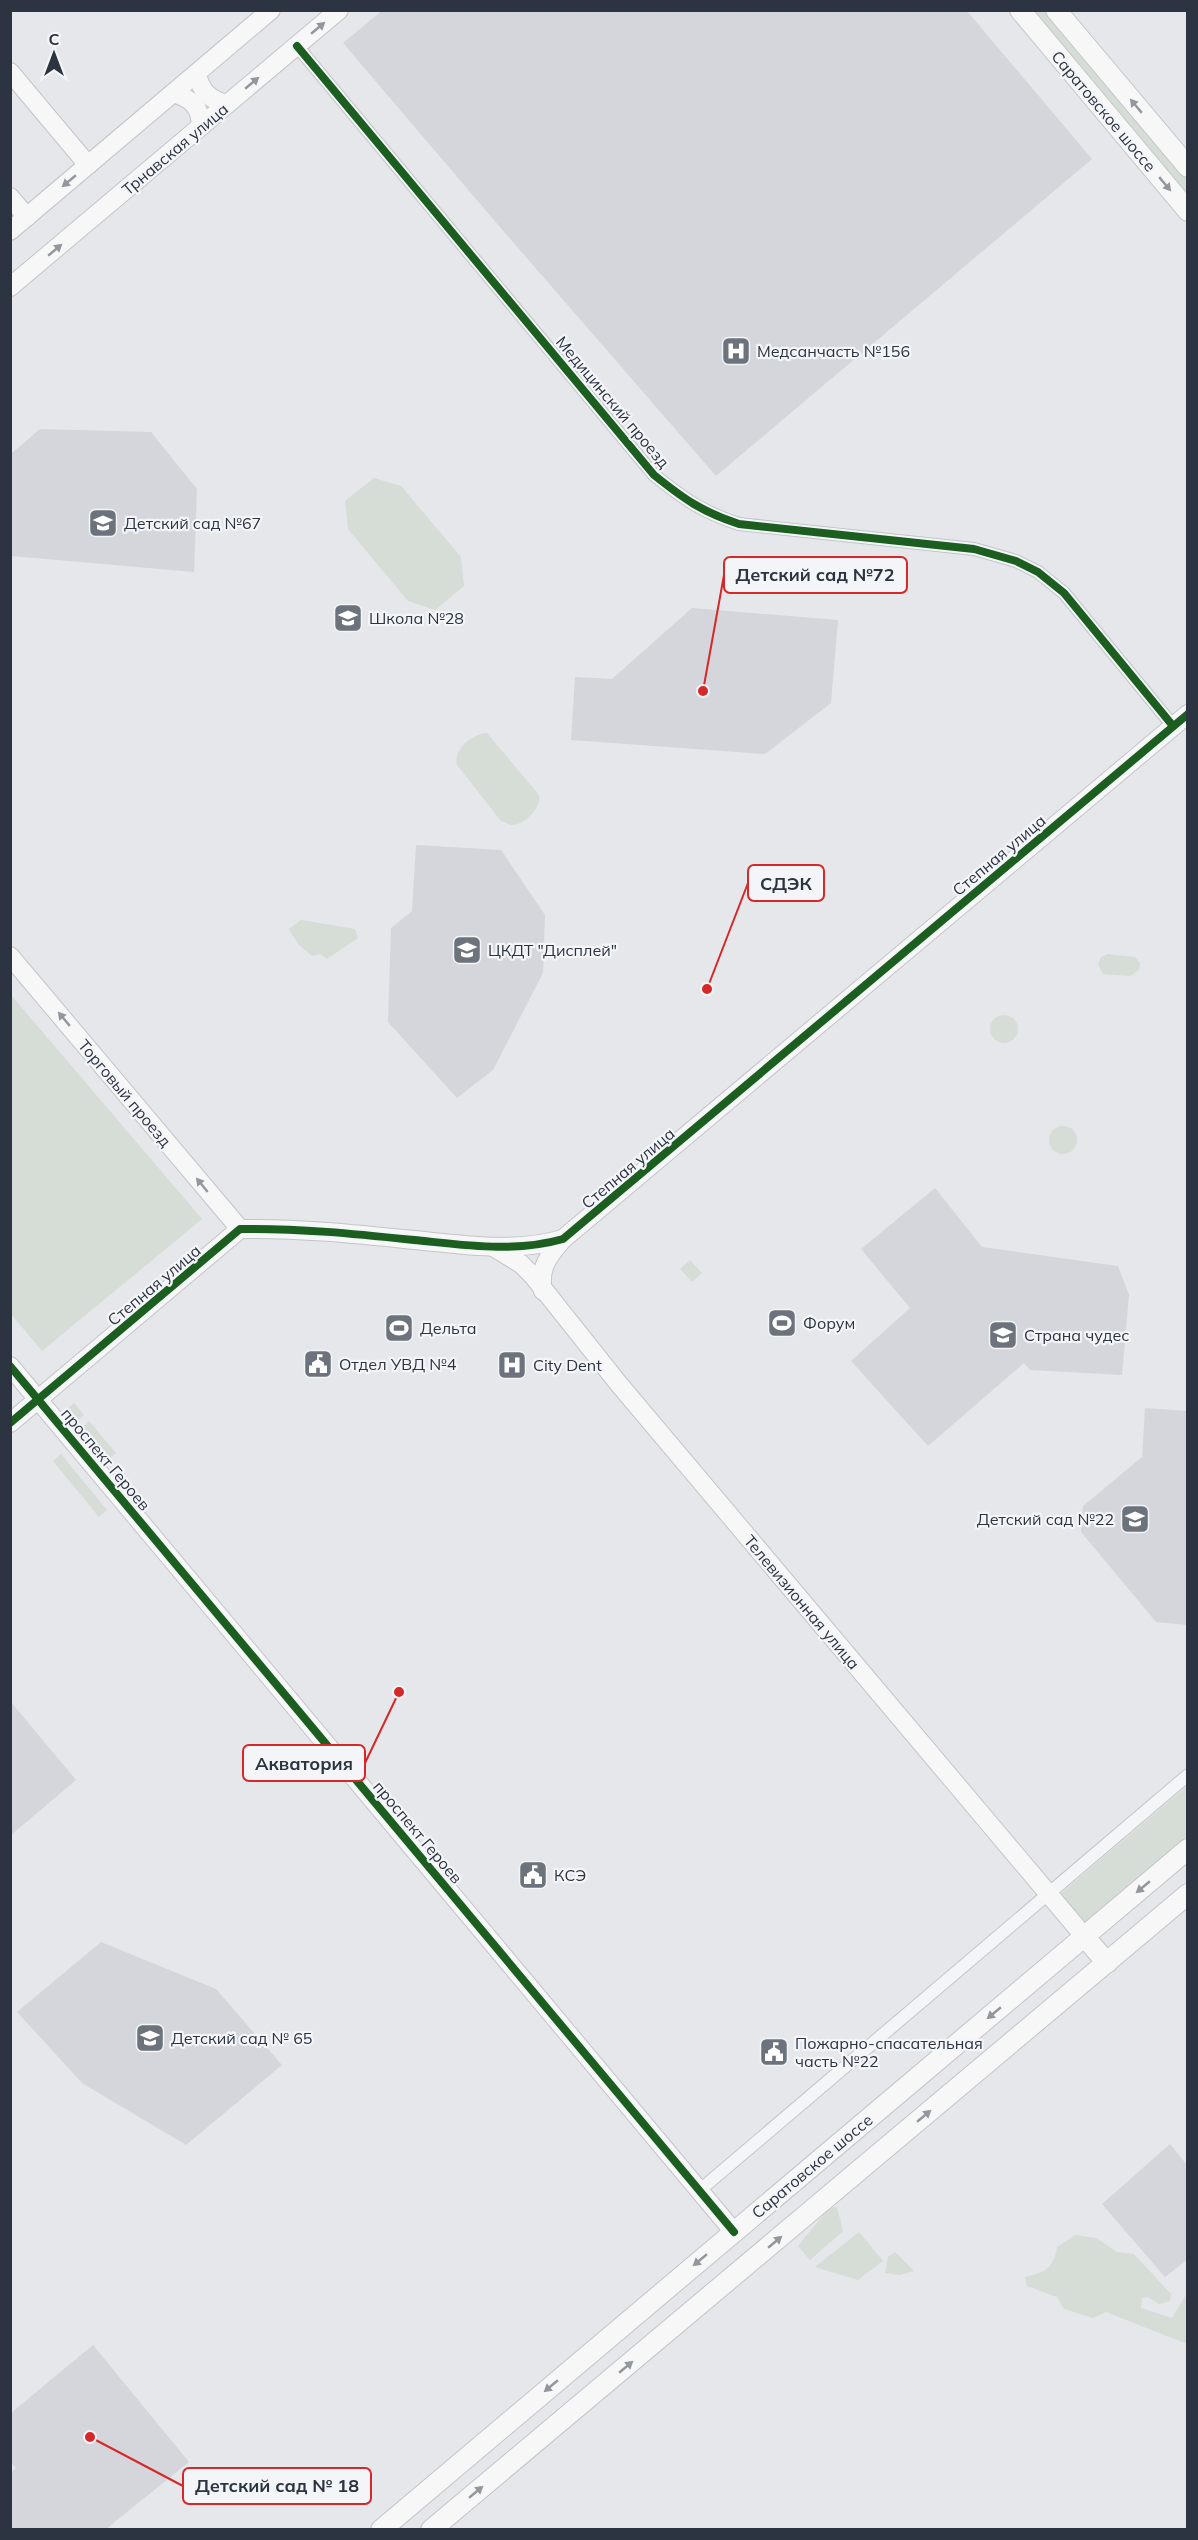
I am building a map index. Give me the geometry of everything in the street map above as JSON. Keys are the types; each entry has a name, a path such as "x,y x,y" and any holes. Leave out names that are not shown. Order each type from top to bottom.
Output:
{"main road":[{"name":"Саратовское шоссе","path":"1020,10 1188,211"},
{"name":"Саратовское шоссе","path":"1056,10 1188,167"},
{"name":"Саратовское шоссе","path":"381,2529 1188,1849"},
{"path":"431,2529 1188,1894"},
{"name":"Телевизионная улица","path":"1084,1936 1107,1963"},
{"path":"854,2131 876,2157"},
{"path":"629,2320 651,2346"}],"street":[{"path":"10,231 271,10"},
{"name":"Трнавская улица","path":"10,287 339,10"},
{"name":"Медицинский проезд","path":"297,46 654,475 687,502 715,516 739,524 974,549 1016,561 1038,572 1064,593 1173,726"},
{"path":"10,72 88,165"},
{"path":"197,74 206,94 215,101 227,104"},
{"path":"173,93 186,97 196,104 201,126"},
{"path":"10,197 27,217"},
{"name":"Степная улица","path":"10,1423 240,1230 310,1231 494,1247 530,1247 564,1239 1188,714"},
{"name":"Торговый проезд","path":"10,956 240,1230"},
{"path":"543,1291 541,1275 544,1265 564,1239"},
{"name":"Телевизионная улица","path":"494,1247 521,1264 781,1578 1084,1936"},
{"name":"проспект Героев","path":"10,1366 734,2232"},
{"path":"700,2190 1188,1775"}],"shaded area":[{"name":"Медсанчасть №156","path":"383,10 967,11 1092,159 716,476 343,43"},
{"path":"1028,11 1048,11 1187,176 1187,200"},
{"name":"Детский сад №67","path":"40,429 151,432 197,489 194,572 11,556 11,454"},
{"path":"374,478 401,486 461,557 464,586 435,610 408,601 348,529 345,501"},
{"path":"692,608 838,620 831,703 765,754 571,740 575,677 612,679"},
{"path":"487,733 539,795 535,810 526,819 516,824 511,825 501,821 457,765 458,753 465,743 475,736"},
{"name":"ЦКДТ \"Дисплей\"","path":"416,845 501,850 545,915 543,973 493,1070 457,1098 388,1022 391,928 412,911"},
{"path":"301,920 355,929 358,938 327,959 320,954 312,956 298,944 289,929"},
{"path":"1108,954 1135,957 1140,963 1139,970 1130,976 1103,974 1098,964 1101,957"},
{"path":"11,995 202,1219 42,1351 11,1314"},
{"path":"1004,1015 1014,1019 1018,1029 1014,1039 1004,1043 994,1039 990,1029 994,1019"},
{"path":"1063,1126 1073,1130 1077,1140 1073,1150 1063,1154 1053,1150 1049,1140 1053,1130"},
{"name":"Страна чудес","path":"935,1188 982,1247 1118,1266 1129,1295 1122,1375 1030,1370 1024,1363 928,1446 851,1361 910,1308 861,1249"},
{"path":"690,1260 702,1273 692,1282 680,1269"},
{"path":"74,1403 84,1415 73,1425 63,1413"},
{"name":"Детский сад №22","path":"1145,1408 1187,1411 1187,1625 1156,1622 1081,1532 1083,1506 1142,1457"},
{"path":"89,1421 116,1453 105,1462 78,1431"},
{"path":"61,1454 107,1510 99,1517 53,1461"},
{"path":"10,1701 76,1780 11,1835 10,1834"},
{"path":"1187,1786 1187,1837 1085,1923 1060,1894"},
{"name":"Детский сад № 65","path":"101,1942 216,1989 282,2065 186,2145 82,2083 17,2012"},
{"path":"1170,2144 1187,2165 1188,2259 1165,2277 1102,2204"},
{"path":"837,2207 843,2231 810,2260 798,2246 829,2208"},
{"path":"859,2232 883,2261 858,2280 815,2267"},
{"path":"1075,2235 1096,2238 1117,2252 1134,2254 1171,2294 1170,2301 1159,2304 1148,2297 1142,2298 1141,2308 1172,2318 1187,2293 1187,2344 1106,2312 1093,2318 1064,2309 1057,2297 1027,2286 1025,2277 1038,2274 1051,2265 1057,2247"},
{"path":"895,2252 914,2271 900,2275 885,2273 888,2257"},
{"path":"93,2345 189,2462 106,2529 11,2529 11,2473 16,2468 11,2462 11,2413"}],"cycle path":[{"path":"297,46 654,475 665,484 704,510 739,524 974,549 1016,561 1038,572 1064,593 1173,726"},
{"path":"10,1423 240,1229 327,1232 489,1247 526,1246 563,1239 1188,714"},
{"path":"10,1366 734,2232"}],"place":[{"name":"Медсанчасть №156","path":"736,351"},
{"name":"Детский сад №67","path":"103,523"},
{"name":"Школа №28","path":"348,618"},
{"name":"Детский сад №72","path":"703,691"},
{"name":"ЦКДТ \"Дисплей\"","path":"467,950"},
{"name":"СДЭК","path":"707,989"},
{"name":"Форум","path":"782,1323"},
{"name":"Дельта","path":"399,1328"},
{"name":"Страна чудес","path":"1003,1335"},
{"name":"Отдел УВД №4","path":"318,1364"},
{"name":"City Dent","path":"512,1365"},
{"name":"Детский сад №22","path":"1135,1519"},
{"name":"Акватория","path":"399,1692"},
{"name":"КСЭ","path":"533,1875"},
{"name":"Детский сад № 65","path":"150,2038"},
{"name":"Пожарно-спасательная часть №22","path":"774,2052"},
{"name":"Детский сад № 18","path":"90,2437"}]}
